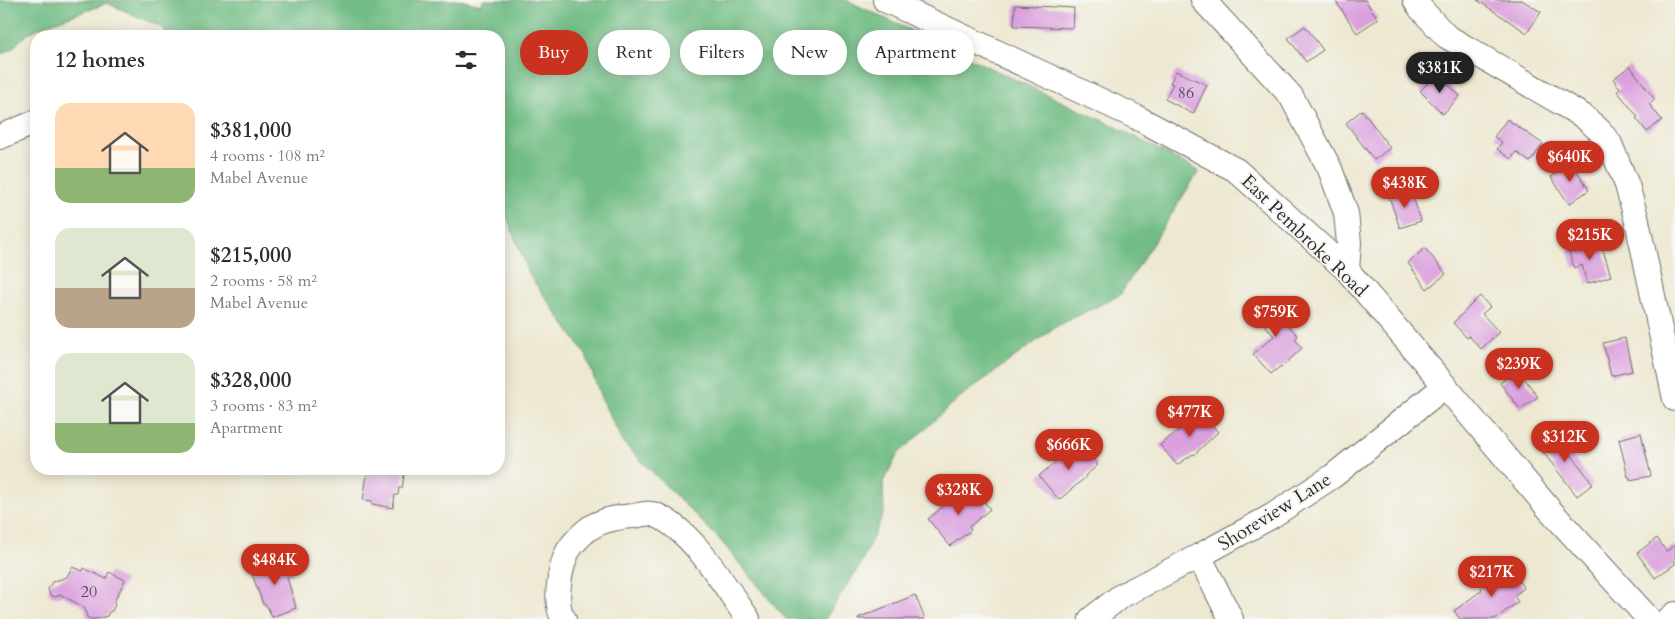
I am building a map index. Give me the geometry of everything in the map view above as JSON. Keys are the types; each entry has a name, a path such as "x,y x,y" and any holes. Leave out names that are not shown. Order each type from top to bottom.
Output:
{"street":[{"name":"East Pembroke Road","path":"885,0 1136,117 1236,170 1347,270 1549,509 1649,619"},
{"path":"1203,0 1291,96 1313,136 1330,169 1346,213 1349,243 1347,270"},
{"path":"1415,0 1446,36 1583,116 1599,130 1610,144 1627,185 1637,221 1675,399"},
{"path":"0,137 30,124"},
{"name":"Shoreview Lane","path":"1091,619 1121,596 1272,516 1333,476 1445,386"},
{"path":"564,619 560,615 558,592 560,576 568,552 587,530 613,518 654,514 682,531 748,619"},
{"path":"1199,556 1231,619"},
{"path":"1669,619 1675,614"}],"green space":[{"path":"0,0 459,0 482,5 483,0 846,0 910,30 857,30 857,75 974,75 974,60 1118,128 1199,171 1120,295 1057,326 960,397 898,454 883,482 884,512 861,564 825,619 786,619 720,540 624,444 601,398 586,355 530,276 505,212 505,30 163,30 161,27 107,3 35,30 30,30 30,33 0,54"}],"building":[{"path":"1335,0 1365,0 1378,19 1357,33"},
{"path":"1477,0 1522,0 1541,12 1527,33"},
{"path":"1015,5 1074,8 1073,28 1014,26"},
{"path":"1305,26 1323,50 1306,62 1288,38"},
{"path":"1630,66 1655,100 1649,104 1662,120 1647,132 1636,118 1638,117 1617,91 1620,88 1613,79"},
{"path":"1176,71 1207,85 1193,114 1165,99 1173,84 1170,83"},
{"path":"1437,74 1460,96 1443,114 1420,91"},
{"path":"1362,110 1390,148 1374,160 1346,123"},
{"path":"1507,119 1543,144 1530,162 1516,152 1511,159 1497,149 1502,142 1494,137"},
{"path":"1572,163 1589,190 1569,204 1551,177"},
{"path":"1411,190 1421,221 1400,228 1389,197"},
{"path":"1590,239 1593,250 1602,247 1611,276 1587,284 1582,265 1574,268 1568,249 1576,246 1575,244"},
{"path":"1425,248 1446,274 1427,289 1408,263"},
{"path":"1480,296 1490,307 1482,314 1499,332 1481,349 1453,323"},
{"path":"1268,297 1287,319 1285,321 1298,336 1295,339 1302,348 1282,367 1271,374 1253,354 1274,336 1252,310"},
{"path":"1625,338 1632,371 1611,376 1603,343"},
{"path":"1518,370 1538,397 1520,409 1500,383"},
{"path":"1199,409 1218,432 1194,455 1177,465 1160,445 1187,423 1185,421"},
{"path":"1553,430 1593,484 1577,496 1536,443"},
{"path":"1641,433 1651,476 1630,480 1619,439"},
{"path":"1079,442 1098,465 1059,500 1039,476"},
{"path":"367,475 404,475 402,488 399,488 398,495 395,495 393,508 372,504 372,501 363,500"},
{"path":"974,489 990,509 969,527 971,530 950,546 928,519 957,495 961,499"},
{"path":"1657,538 1666,551 1675,545 1675,564 1655,578 1637,553"},
{"path":"286,556 293,574 287,577 296,608 272,617 267,606 263,604 252,574 262,571 260,565"},
{"path":"72,567 83,571 84,568 106,579 109,572 125,580 114,602 115,605 112,611 107,616 91,619 87,617 84,607 61,595 55,597 50,595 48,589 52,582 67,577"},
{"path":"1508,567 1524,588 1514,596 1518,602 1495,619 1460,619 1454,611"},
{"path":"915,595 925,619 858,619 858,618"}]}
